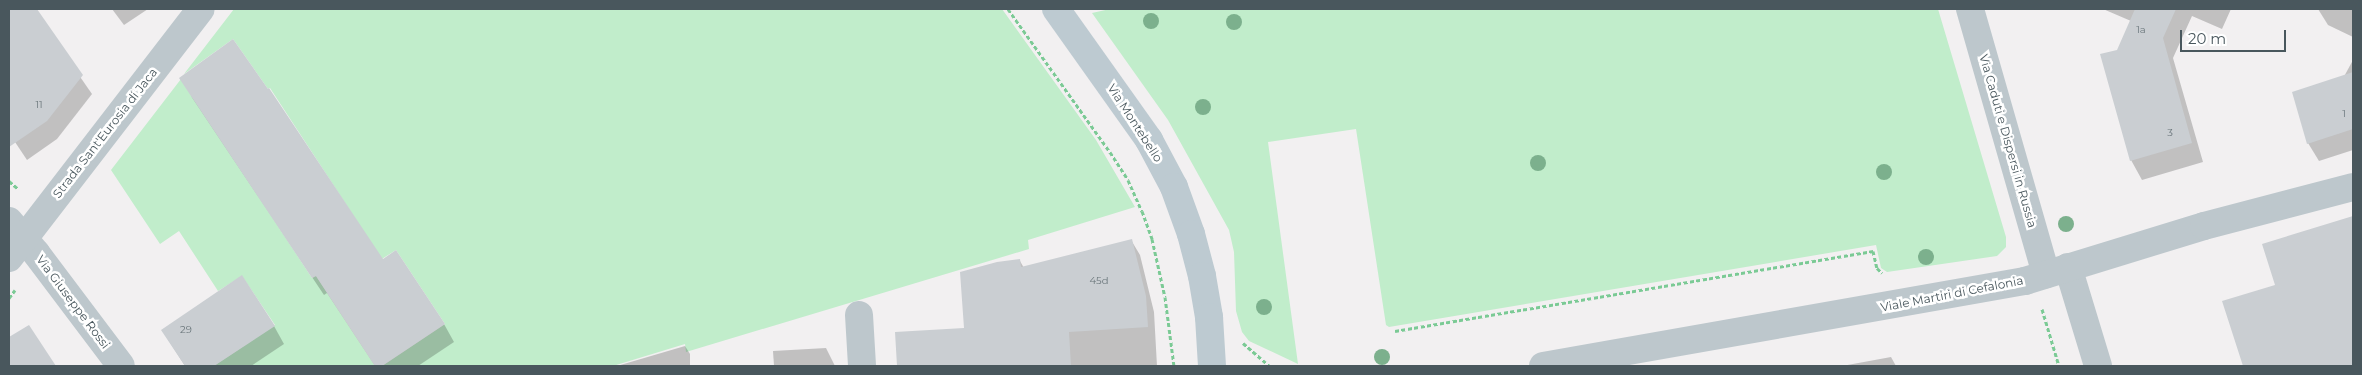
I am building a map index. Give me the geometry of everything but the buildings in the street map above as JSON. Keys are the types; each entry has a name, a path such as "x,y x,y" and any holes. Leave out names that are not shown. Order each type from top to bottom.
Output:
{"street":[{"name":"Strada Sant'Eurosia di Jaca","path":"14,239 201,9"},
{"name":"Via Montebello","path":"1056,9 1149,140 1174,187 1191,234 1202,276 1209,317 1212,366"},
{"name":"Via Caduti e Dispersi in Russia","path":"1970,9 2046,274 2098,366"},
{"name":"Viale Martiri di Cefalonia","path":"1543,366 2046,274 2204,226 2353,187"},
{"name":"Via Giuseppe Rossi","path":"14,239 121,366"},
{"path":"859,315 862,366"}],"path":[{"path":"1008,9 1128,180 1152,239 1170,327 1174,366"},
{"path":"1394,331 1873,252 1876,268 1888,278"},
{"path":"2046,274 2043,311 2059,366"}],"green space":[{"path":"234,9 1002,9 1096,140 1135,207 1028,240 1029,249 686,352 685,344 613,366 382,366 445,324 396,250 374,264 368,238 270,88 268,89 233,39 184,74"},
{"path":"1110,9 1938,9 2006,237 2006,247 1997,256 1887,272 1881,268 1876,245 1389,327 1386,325 1356,129 1268,142 1298,364 1249,341 1242,332 1236,311 1234,252 1229,230 1168,120 1092,13"},
{"path":"181,79 312,278 316,276 375,366 214,366 275,325 242,276 218,291 179,231 160,244 111,170"}]}
